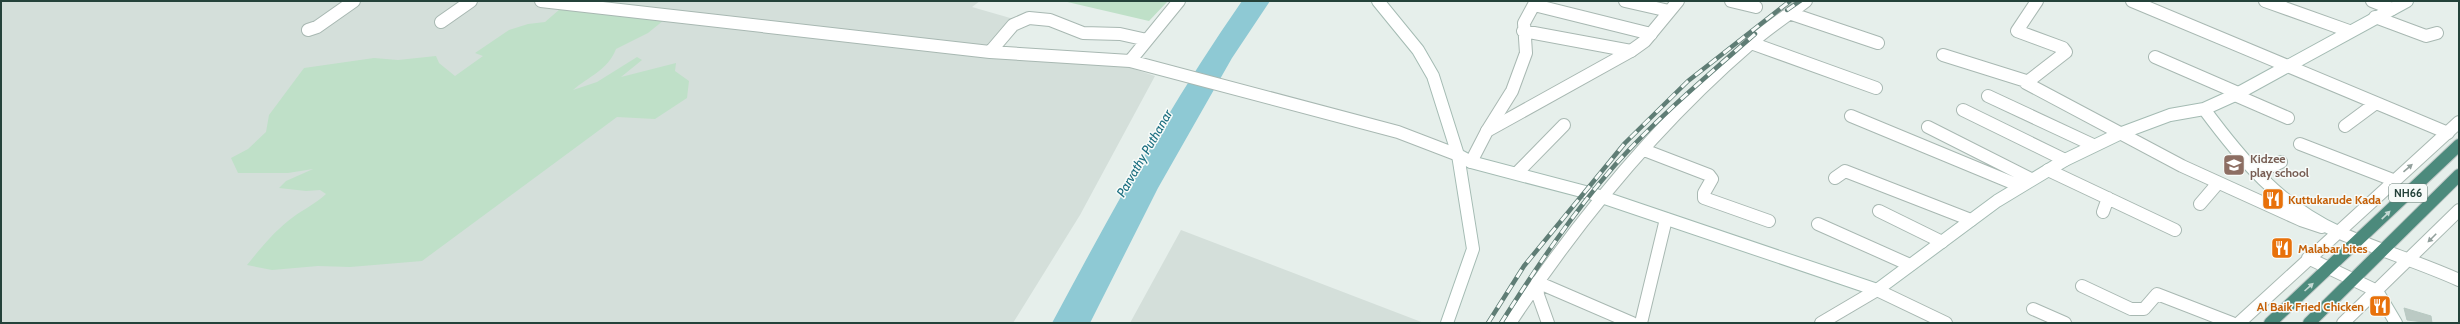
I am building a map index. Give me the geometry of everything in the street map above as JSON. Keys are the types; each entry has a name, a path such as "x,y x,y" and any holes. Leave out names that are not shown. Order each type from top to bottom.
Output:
{"highway":[{"name":"NH66","path":"2270,323 2330,269 2459,145"},
{"name":"NH66","path":"2309,323 2380,251 2459,175"}],"street":[{"path":"308,30 317,27 354,1"},
{"path":"441,22 471,1"},
{"path":"541,1 990,52 1130,61 1398,132 1458,155 1470,162 1517,173 1601,197 1877,290 1946,323"},
{"path":"1130,61 1179,1"},
{"path":"1378,1 1418,50 1433,76 1458,155 1473,250 1447,323"},
{"path":"1625,1 1669,11"},
{"path":"1487,131 1631,51 1645,41 1678,1"},
{"path":"1731,1 1756,7"},
{"path":"1510,323 1537,282 1601,197 1668,121 1751,43 1806,1"},
{"path":"2026,81 2066,52 2063,48 2017,31 2037,1"},
{"path":"2132,1 2448,133"},
{"path":"2372,1 2392,8"},
{"path":"1821,323 1877,290 1971,220 2020,186 2065,160 2093,145 2170,115 2204,109 2236,94 2349,31 2407,1"},
{"path":"2271,2 2349,31"},
{"path":"1470,162 1512,91 1526,53 1523,31 1535,3 1651,34"},
{"path":"1789,13 1878,43"},
{"path":"2375,17 2426,36 2437,33"},
{"path":"990,52 1000,37 1017,20 1028,18 1064,24 1082,32 1100,36 1119,34 1147,40"},
{"path":"1523,31 1631,51"},
{"path":"1751,43 1876,88"},
{"path":"1942,55 2026,81 2029,85 2119,134 2218,183 2301,220 2338,232 2357,242 2380,251 2411,259 2459,280"},
{"path":"2156,57 2288,118"},
{"path":"1988,96 2093,145"},
{"path":"2345,126 2376,103"},
{"path":"2204,109 2246,164 2291,205 2325,228"},
{"path":"1963,110 2065,160"},
{"path":"1851,116 2020,186"},
{"path":"2239,323 2393,180 2459,122"},
{"path":"1517,173 1564,125"},
{"path":"1928,127 2031,179"},
{"path":"2300,144 2393,180"},
{"path":"1644,150 1709,175 1712,179 1704,192 1704,198 1769,221"},
{"path":"2246,164 2273,166 2281,162"},
{"path":"2048,170 2175,230"},
{"path":"1835,178 1845,171 1971,220"},
{"path":"2200,204 2218,183"},
{"path":"2103,212 2108,198"},
{"path":"2343,323 2411,259 2459,210"},
{"path":"1879,211 1942,242"},
{"path":"1641,323 1666,219"},
{"path":"1818,224 1910,265"},
{"path":"2308,258 2377,291 2396,323"},
{"path":"1537,282 1538,295 1548,323"},
{"path":"1537,282 1632,323"},
{"path":"2082,286 2131,309 2144,309 2157,294 2232,323"},
{"path":"2033,309 2065,323"}],"shaded area":[{"path":"1,1 980,1 972,7 1028,23 990,52 1122,65 1155,76 1080,215 1013,323 1,323"},
{"path":"1181,230 1424,323 1130,323"}],"green space":[{"path":"1063,1 1168,1 1149,21"},
{"path":"560,9 627,14 664,20 648,33 616,49 603,68 573,90 597,82 637,57 642,60 621,77 676,63 675,71 689,81 687,98 655,119 617,117 422,261 350,267 318,266 272,270 247,265 266,242 282,226 326,194 320,190 306,191 279,188 286,181 313,169 288,173 238,173 231,158 248,149 266,132 269,115 304,68 374,58 398,60 436,56 439,63 455,76 483,56 475,53 509,30 528,24 545,22"}],"water":[{"path":"1242,1 1270,1 1232,58 1158,188 1090,323 1052,323 1142,159 1190,79"}],"building":[{"path":"2404,308 2431,316 2432,323 2407,320"}],"railway":[{"path":"1488,323 1524,266 1625,143 1688,81 1790,1"},
{"path":"1787,10 1800,1"},
{"path":"1501,323 1555,242 1615,165 1648,130 1755,34"}],"place":[{"name":"Kidzee play school","path":"2234,165"},
{"name":"Kuttukarude Kada","path":"2273,199"},
{"name":"Malabar bites","path":"2282,248"},
{"name":"Al Baik Fried Chicken","path":"2380,306"}],"water label":[{"name":"Parvathy Puthanar","path":"1144,153"}]}
